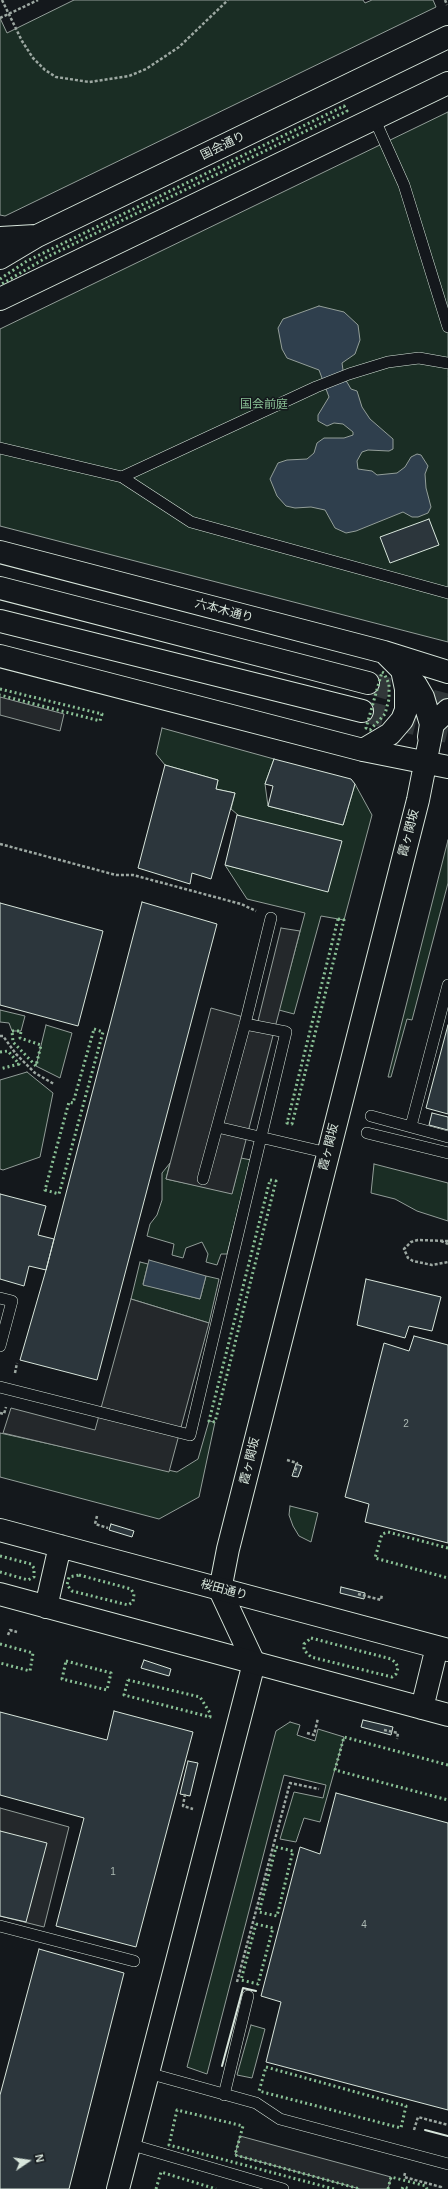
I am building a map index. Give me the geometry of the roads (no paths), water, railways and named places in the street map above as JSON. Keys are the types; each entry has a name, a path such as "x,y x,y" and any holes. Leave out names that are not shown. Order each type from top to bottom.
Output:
{"main road":[{"name":"国会通り","path":"0,258 37,236 448,37"},
{"path":"0,300 448,83"},
{"path":"0,238 37,236"},
{"name":"六本木通り","path":"0,552 384,652 448,672"},
{"path":"0,588 368,683"},
{"path":"0,622 362,711"},
{"path":"384,652 416,685 423,697 431,724 426,762"},
{"path":"0,656 363,750 448,767"},
{"path":"363,750 381,740 402,720 406,710 406,689 402,670"},
{"name":"霞ヶ関坂","path":"220,1590 228,1549 426,762 433,724 448,710"},
{"name":"桜田通り","path":"0,1530 442,1649"},
{"path":"46,1607 60,1546"},
{"path":"118,2189 254,1663 220,1590"},
{"path":"0,1594 448,1714"},
{"path":"422,1708 442,1649"}],"lane":[{"path":"374,118 404,185 448,327"},
{"path":"122,477 316,387 349,374 388,362 419,358 448,363"},
{"path":"0,448 122,477 191,522 448,593"},
{"path":"203,1179 245,1024 271,918"},
{"path":"411,1126 448,985"},
{"path":"0,1387 190,1435 286,1032 245,1024"},
{"path":"371,1116 448,1137"},
{"path":"218,1127 328,1154"},
{"path":"367,1133 448,1153"},
{"path":"0,1298 12,1301 0,1346"},
{"path":"0,1926 134,1961"},
{"path":"224,2095 248,1996"},
{"path":"148,2073 256,2103 280,2119 448,2164"},
{"path":"129,2144 283,2189"}],"water":[{"path":"319,306 344,312 358,325 360,340 355,354 342,363 344,377 351,389 357,391 362,407 370,419 393,439 393,449 389,451 368,450 362,452 357,461 358,469 372,471 377,475 397,473 405,467 411,457 417,454 421,455 428,466 425,474 426,488 431,507 428,513 418,517 412,517 403,512 356,531 346,533 335,528 325,510 311,507 295,508 286,506 277,496 270,479 278,463 287,460 307,459 314,453 317,443 324,438 344,438 353,435 353,432 343,424 334,423 327,426 318,421 318,415 329,397 319,370 287,358 282,349 278,328 283,319"},
{"path":"149,1260 206,1276 200,1299 143,1285"}],"tunnel":[{"path":"368,683 448,705"},
{"path":"362,711 448,732"}],"park label":[{"name":"国会前庭","path":"264,405"}]}
